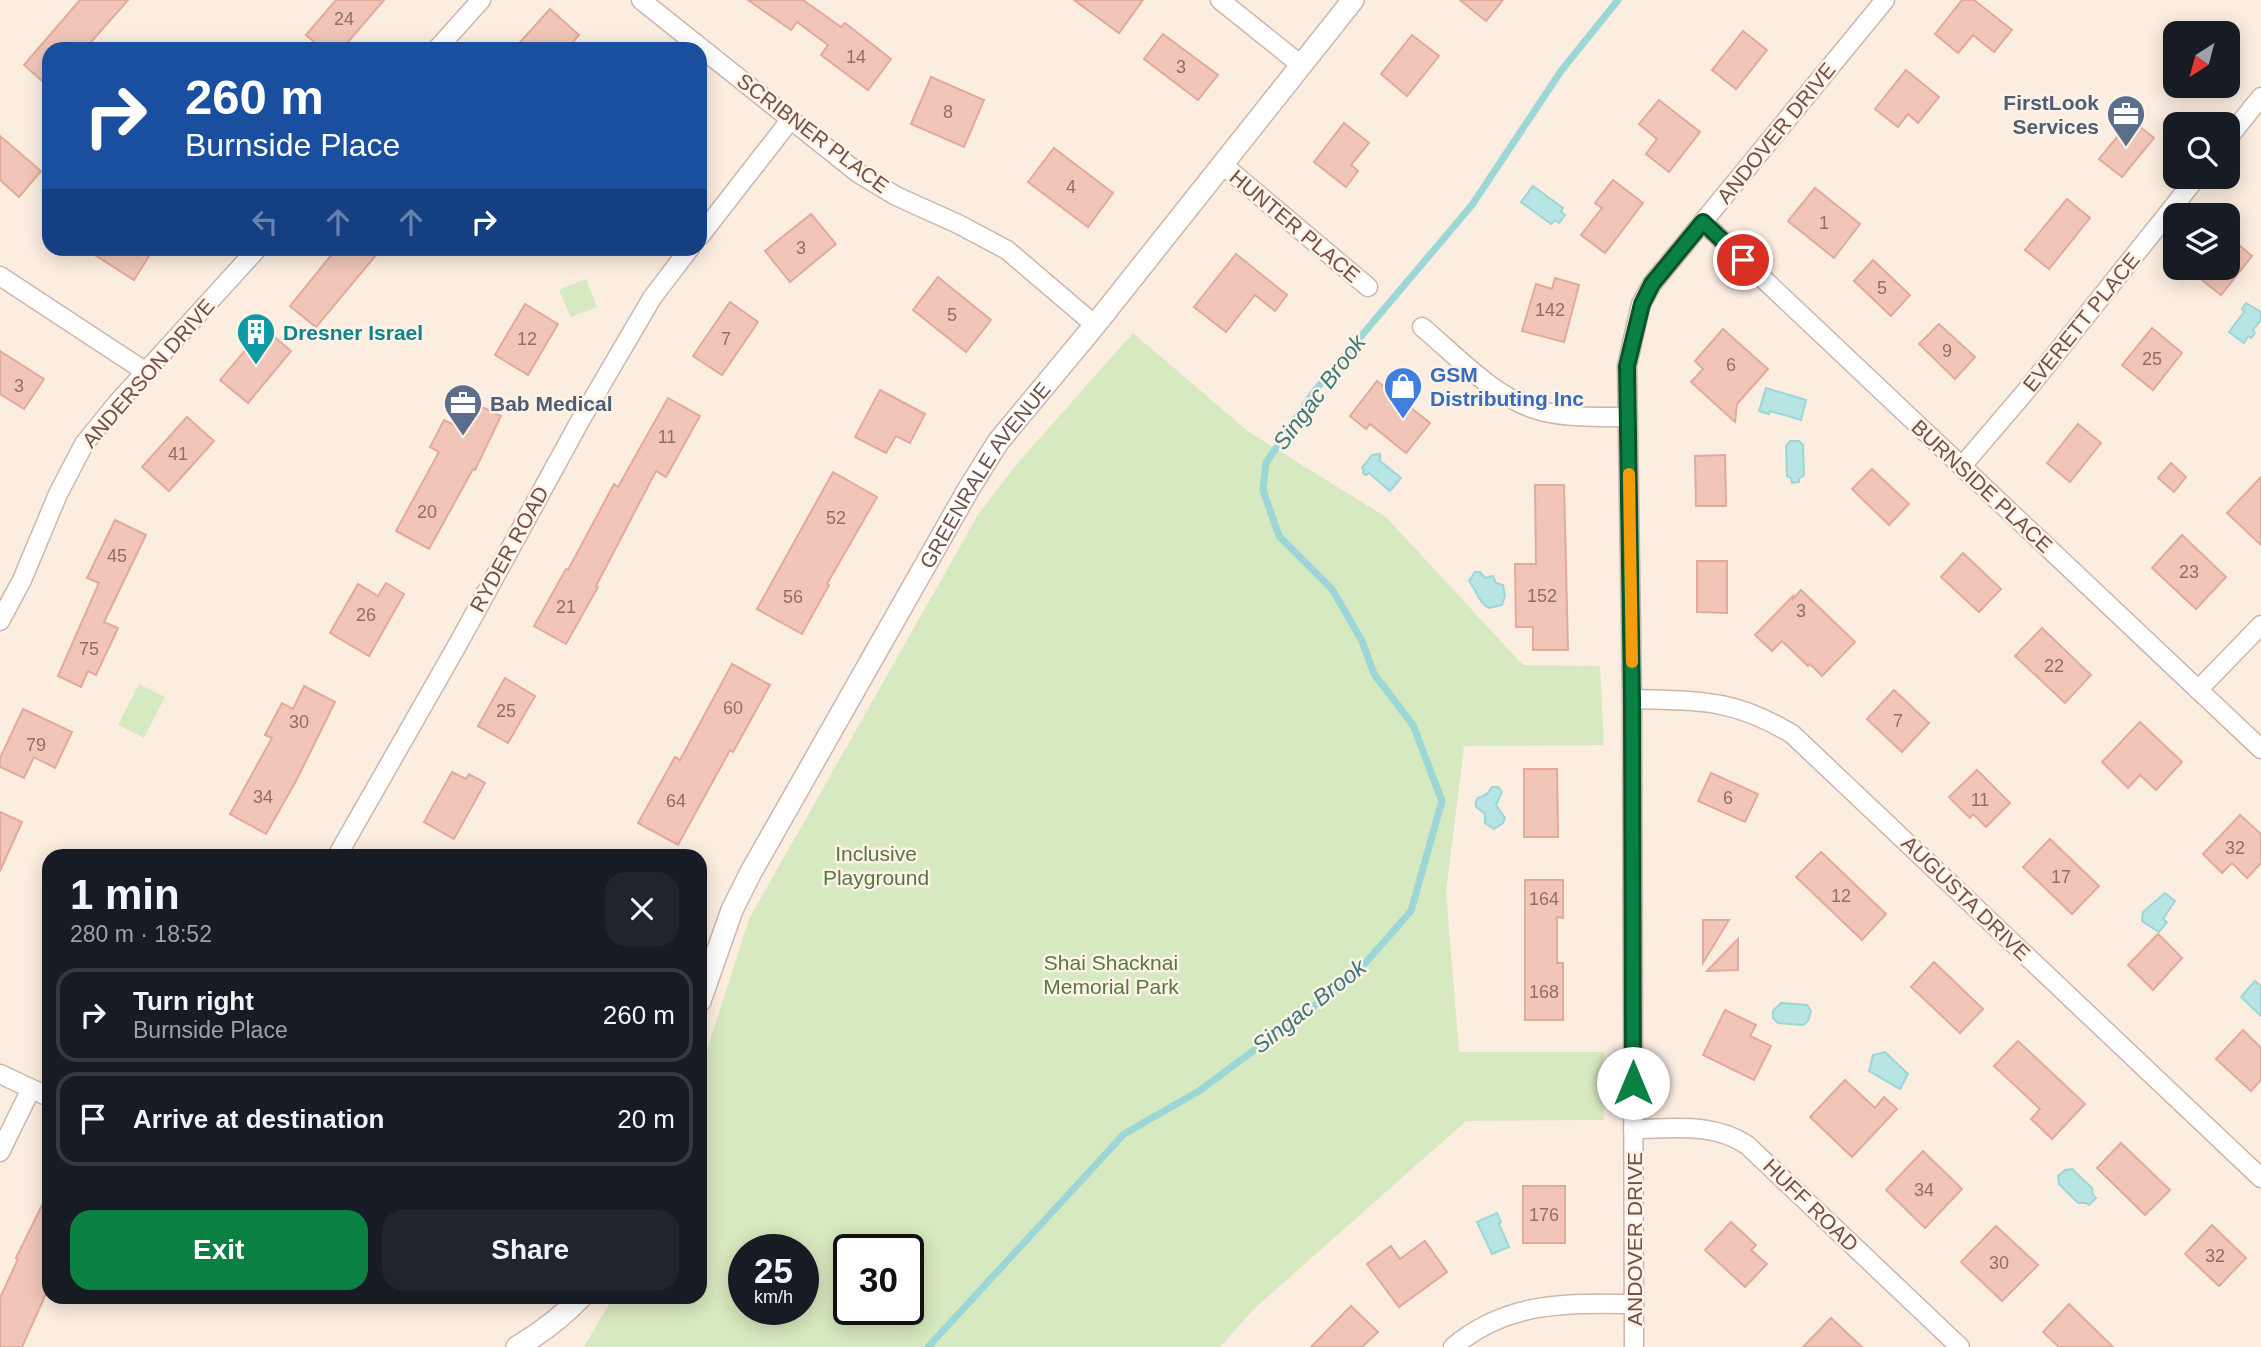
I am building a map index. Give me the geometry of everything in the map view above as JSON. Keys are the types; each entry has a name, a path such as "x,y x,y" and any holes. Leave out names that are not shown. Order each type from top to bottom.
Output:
{"street":[{"path":"443,42 481,0"},
{"name":"SCRIBNER PLACE","path":"641,0 694,42"},
{"path":"1220,0 1301,65"},
{"name":"GREENRALE AVENUE","path":"707,981 732,910 751,872 968,490 998,442 1095,325 1353,0"},
{"name":"ANDOVER DRIVE","path":"1634,1347 1632,699 1627,366 1642,304 1652,284 1885,0"},
{"name":"SCRIBNER PLACE","path":"707,52 859,173 896,197 958,224 1007,250 1095,325"},
{"path":"2240,123 2261,97"},
{"path":"707,227 791,119"},
{"name":"HUNTER PLACE","path":"1222,164 1368,288"},
{"name":"EVERETT PLACE","path":"1962,466 2026,391 2187,189"},
{"name":"BURNSIDE PLACE","path":"1703,222 2261,750"},
{"name":"ANDERSON DRIVE","path":"0,621 22,580 58,494 84,444 118,402 251,256"},
{"name":"RYDER ROAD","path":"341,849 458,644 586,410 652,298 684,256"},
{"path":"0,276 146,372"},
{"path":"1422,327 1498,390 1523,404 1541,411 1571,416 1628,417"},
{"path":"2199,690 2261,625"},
{"name":"AUGUSTA DRIVE","path":"1632,699 1704,701 1736,706 1765,718 1791,734 2261,1178"},
{"path":"0,1074 42,1094"},
{"path":"0,1152 31,1089"},
{"name":"HUFF ROAD","path":"1633,1129 1713,1129 1740,1140 1960,1347"},
{"path":"517,1347 573,1304"},
{"path":"1453,1347 1487,1325 1517,1312 1548,1305 1634,1304"}],"green space":[{"path":"586,279 597,307 571,317 559,290"},
{"name":"Shai Shacknai Memorial Park","path":"1133,333 1249,432 1386,517 1523,665 1600,666 1604,745 1464,746 1446,892 1459,1052 1604,1052 1604,1120 1466,1121 1254,1309 1220,1347 584,1347 609,1304 707,1304 707,1050 749,919 979,513 1016,465"},
{"path":"139,684 165,697 144,738 118,725"}],"water":[{"path":"1533,186 1563,208 1561,212 1565,215 1559,223 1555,220 1551,224 1521,202"},
{"path":"2246,303 2261,312 2261,320 2253,330 2255,333 2251,338 2248,336 2244,343 2229,332 2244,312 2242,309"},
{"path":"1766,388 1806,400 1801,420 1770,411 1769,414 1759,411"},
{"path":"1790,441 1799,441 1803,445 1804,475 1799,482 1792,483 1787,476 1786,446"},
{"path":"1380,454 1380,461 1401,478 1390,491 1369,473 1363,473 1362,468 1372,455"},
{"path":"1475,572 1480,572 1485,578 1493,576 1496,583 1503,585 1505,596 1502,605 1489,608 1482,603 1469,581"},
{"path":"1492,787 1498,787 1502,792 1496,805 1505,818 1503,823 1494,829 1485,823 1485,814 1475,804 1478,798 1487,794"},
{"path":"2165,893 2175,901 2163,919 2167,922 2159,932 2142,921 2143,912"},
{"path":"2255,981 2261,986 2261,1016 2241,997"},
{"path":"1781,1003 1807,1005 1811,1011 1808,1021 1803,1025 1778,1023 1773,1018 1773,1011"},
{"path":"1885,1052 1908,1074 1900,1089 1869,1071 1873,1055"},
{"path":"2072,1169 2092,1188 2096,1198 2089,1205 2078,1203 2059,1184 2058,1176 2065,1170"},
{"path":"1497,1213 1509,1247 1492,1254 1477,1222"}],"building":[{"path":"80,0 128,0 91,42 44,42"},
{"path":"336,0 384,0 348,42 314,42 306,35"},
{"path":"748,0 803,0 841,27 845,23 891,59 868,90 821,55 828,45 797,22 791,30"},
{"path":"1074,0 1143,0 1119,33"},
{"path":"1460,0 1503,0 1486,21"},
{"path":"1962,0 1974,0 2012,30 1994,52 1973,35 1958,53 1935,34"},
{"path":"550,9 579,35 573,42 520,42"},
{"path":"1743,31 1767,50 1736,89 1712,70"},
{"path":"1163,34 1218,75 1198,100 1144,59"},
{"path":"1412,35 1439,56 1407,96 1381,74"},
{"path":"42,44 42,81 24,65"},
{"path":"1906,70 1939,97 1918,123 1908,114 1898,127 1875,109"},
{"path":"931,77 984,100 964,147 911,124"},
{"path":"1659,100 1700,132 1669,172 1646,154 1657,139 1639,124"},
{"name":"FirstLook Services","path":"2131,120 2154,138 2122,177 2099,159"},
{"path":"1344,123 1369,143 1351,165 1358,171 1346,187 1314,162"},
{"path":"0,136 41,171 19,197 0,180"},
{"path":"1054,148 1113,193 1088,227 1028,182"},
{"path":"1613,180 1643,203 1605,253 1581,235 1602,208 1595,203"},
{"path":"1815,188 1860,224 1834,258 1788,221"},
{"path":"2067,199 2090,218 2049,269 2025,250"},
{"path":"811,214 836,244 790,282 765,251"},
{"path":"2240,246 2252,256 2240,271"},
{"path":"1236,254 1287,295 1275,311 1255,295 1226,332 1194,307"},
{"path":"96,256 149,256 134,280"},
{"path":"331,256 375,256 316,327 290,306"},
{"path":"1873,260 1910,295 1891,316 1854,281"},
{"path":"938,277 991,320 966,352 913,310"},
{"path":"1555,278 1579,285 1564,342 1522,331 1536,284 1552,289"},
{"path":"2202,280 2233,280 2221,295"},
{"path":"730,302 758,322 722,375 693,356"},
{"path":"525,304 558,324 528,375 495,355"},
{"path":"1939,324 1975,357 1955,379 1919,344"},
{"name":"Dresner Israel","path":"264,328 291,351 248,403 220,380"},
{"path":"2152,328 2182,353 2153,390 2122,365"},
{"path":"1723,329 1768,369 1737,404 1735,422 1691,382 1703,369 1695,361"},
{"path":"0,351 44,379 24,409 0,394"},
{"name":"GSM Distributing Inc","path":"1377,381 1430,423 1406,453 1370,424 1366,429 1350,416"},
{"path":"880,390 925,414 910,443 896,436 886,453 855,437"},
{"path":"668,398 700,416 666,477 656,471 566,644 534,626 566,569 568,570 614,484 618,487"},
{"path":"469,401 501,416 475,470 473,469 429,549 396,531 439,452 430,447 444,420 456,426"},
{"path":"187,417 214,441 169,491 142,467"},
{"path":"2078,424 2101,443 2070,482 2047,463"},
{"path":"1725,455 1726,506 1696,506 1695,456"},
{"path":"2171,463 2186,477 2174,492 2158,478"},
{"path":"1872,469 1909,504 1889,525 1852,489"},
{"path":"833,472 877,497 802,634 757,609"},
{"path":"2261,477 2261,545 2227,513"},
{"path":"1535,485 1564,485 1568,650 1533,650 1533,627 1516,627 1515,564 1536,564"},
{"path":"115,520 146,535 104,622 118,628 96,675 88,671 81,687 58,676 99,583 87,578"},
{"path":"2182,535 2226,577 2196,609 2152,568"},
{"path":"1963,553 2001,589 1979,612 1941,577"},
{"path":"1697,561 1727,561 1727,613 1697,612"},
{"path":"386,583 404,594 369,656 330,633 358,584 378,596"},
{"path":"1801,590 1855,642 1822,676 1782,641 1772,651 1755,635"},
{"path":"2042,628 2091,675 2065,703 2015,656"},
{"path":"732,664 770,685 733,752 730,750 678,845 638,823 675,757 680,760"},
{"path":"505,678 535,696 508,743 478,726"},
{"path":"304,686 335,702 266,834 230,814 272,738 265,735 282,703 293,709"},
{"path":"1894,690 1929,723 1902,752 1867,719"},
{"path":"23,709 72,732 55,768 34,757 24,778 0,767 0,758"},
{"path":"2140,722 2182,762 2156,790 2140,775 2128,788 2102,762"},
{"path":"1524,769 1557,769 1558,837 1524,837"},
{"path":"1977,770 2010,803 1986,827 1973,814 1970,818 1949,797"},
{"path":"452,772 466,779 469,774 485,783 454,839 424,822"},
{"path":"1711,773 1758,794 1745,822 1698,801"},
{"path":"0,812 22,822 0,871"},
{"path":"2240,815 2261,834 2261,863 2247,878 2232,863 2222,873 2203,854"},
{"path":"2050,839 2099,886 2072,914 2023,867"},
{"path":"1821,852 1886,914 1862,940 1796,877"},
{"path":"1525,880 1563,880 1563,918 1557,917 1557,963 1563,963 1563,1020 1525,1020"},
{"path":"1703,920 1729,920 1703,963"},
{"path":"2158,934 2182,958 2153,990 2128,965"},
{"path":"1738,939 1738,970 1707,971"},
{"path":"1934,962 1983,1009 1960,1033 1911,987"},
{"path":"1725,1010 1756,1025 1750,1036 1771,1046 1754,1080 1703,1055"},
{"path":"2243,1030 2261,1048 2261,1080 2251,1091 2216,1059"},
{"path":"2018,1041 2085,1104 2052,1139 2031,1119 2040,1109 1994,1066"},
{"path":"1845,1080 1875,1108 1884,1097 1897,1109 1852,1157 1810,1117"},
{"path":"2121,1143 2170,1190 2145,1215 2097,1168"},
{"path":"1923,1151 1962,1189 1925,1228 1886,1190"},
{"path":"1523,1186 1565,1186 1565,1243 1523,1243"},
{"path":"42,1205 42,1303 22,1347 0,1347 0,1298 18,1259 16,1258"},
{"path":"1731,1222 1756,1245 1751,1250 1767,1264 1745,1287 1705,1250"},
{"path":"2212,1225 2246,1258 2219,1286 2185,1254"},
{"path":"1996,1226 2038,1265 2002,1301 1961,1262"},
{"path":"1425,1241 1447,1272 1399,1307 1367,1264 1391,1246 1400,1259"},
{"path":"2069,1304 2113,1347 2059,1347 2043,1332"},
{"path":"1351,1306 1378,1332 1362,1347 1311,1347"},
{"path":"1831,1318 1862,1347 1803,1347"}],"waterway":[{"name":"Singac Brook","path":"928,1347 1124,1134 1199,1091 1353,977 1411,911 1442,801 1413,725 1374,674 1362,641 1332,589 1279,536 1263,490 1266,463 1313,393 1472,205 1561,71 1618,0"}],"slow traffic":[{"path":"1629,474 1632,662"}],"place":[{"name":"FirstLook Services","path":"2126,148"},
{"name":"Dresner Israel","path":"256,366"},
{"name":"GSM Distributing Inc","path":"1403,420"},
{"name":"Bab Medical","path":"463,437"}],"route":[{"path":"1633,1083 1632,699 1627,366 1635,326 1652,284 1703,222 1743,260"}],"park label":[{"name":"Inclusive Playground","path":"876,865"}]}
